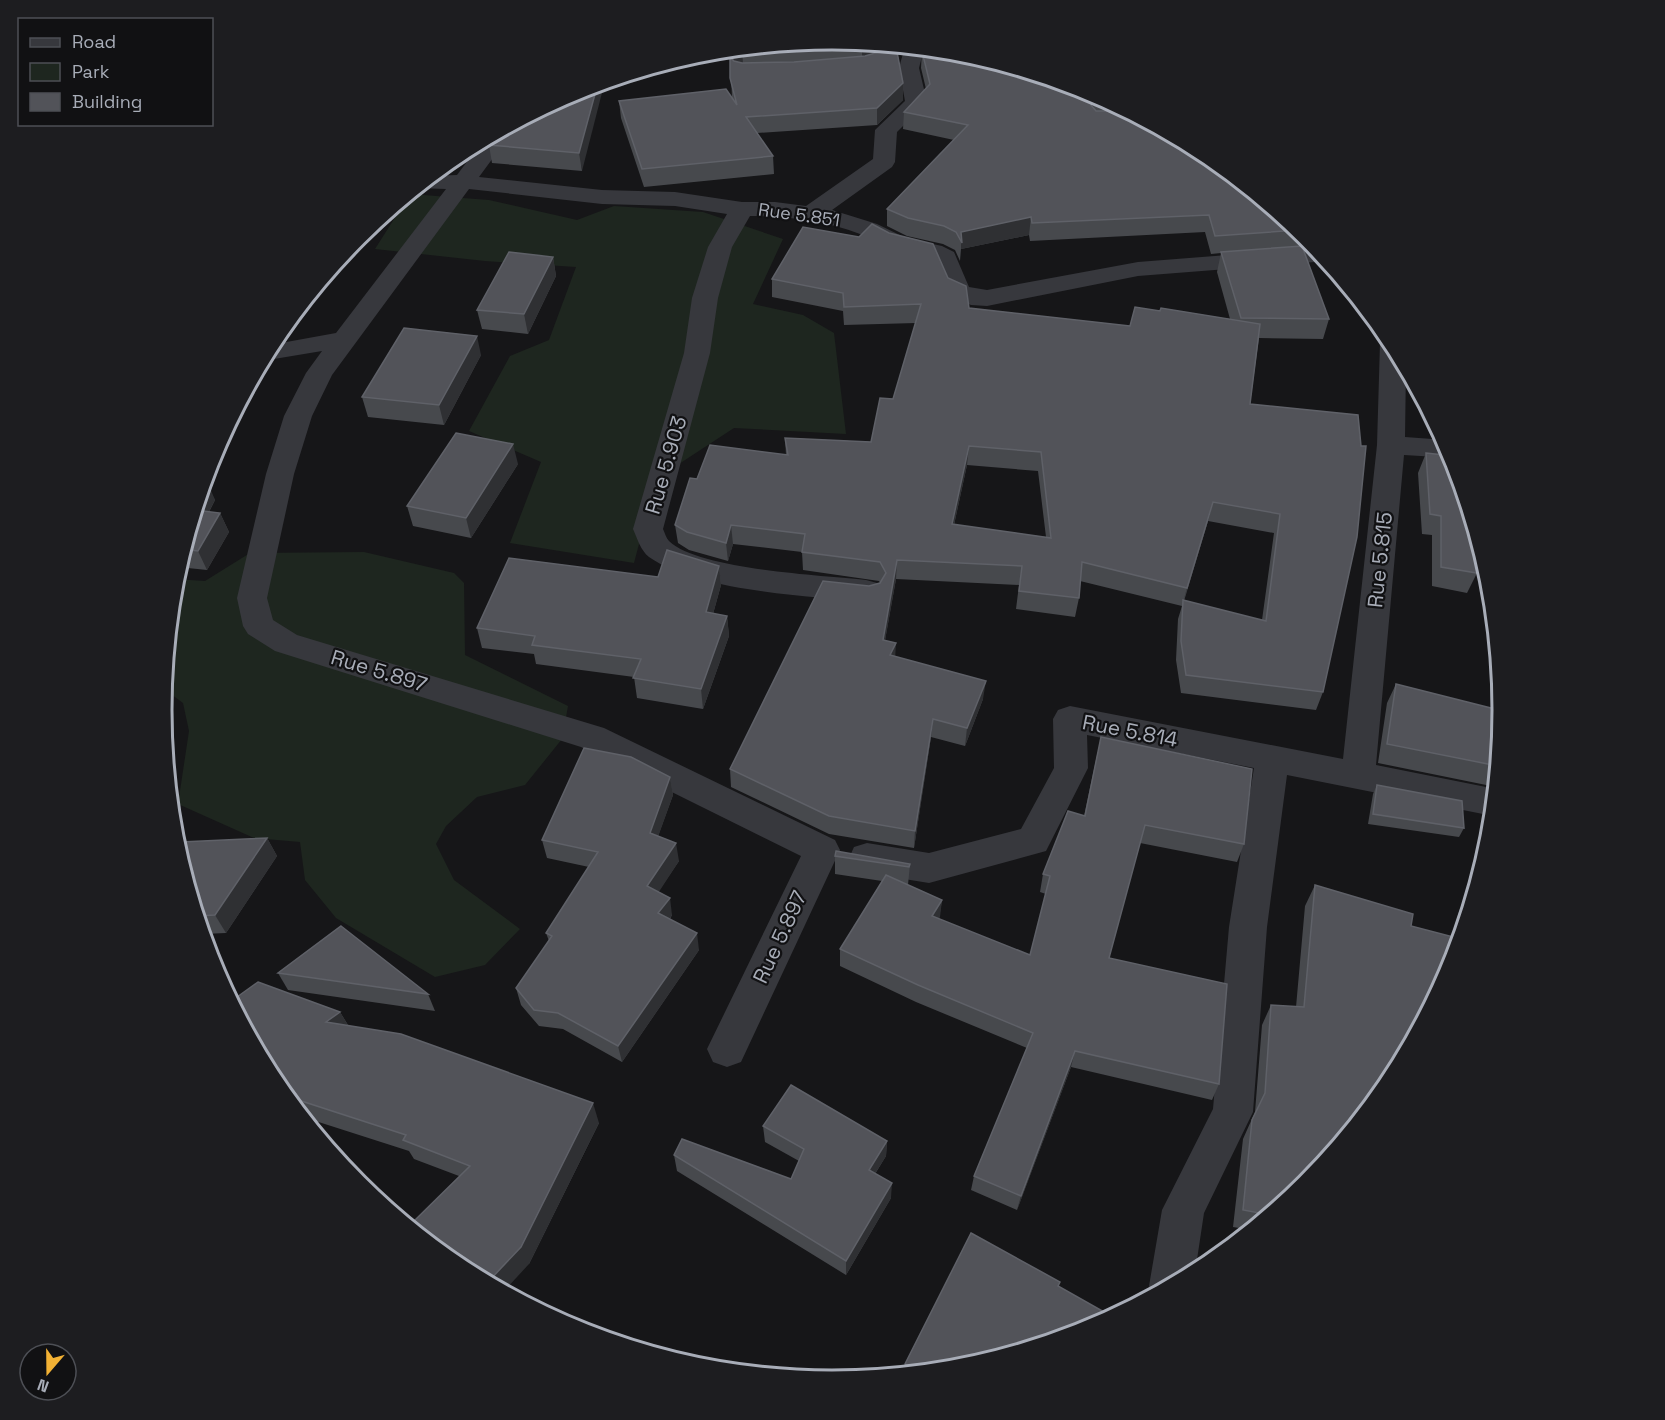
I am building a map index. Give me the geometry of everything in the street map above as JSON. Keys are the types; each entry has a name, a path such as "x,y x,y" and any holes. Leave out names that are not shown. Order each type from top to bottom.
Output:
{"street":[{"path":"809,215 884,162 886,130 916,102 908,54"},
{"name":"Rue 5.897","path":"492,145 319,374 298,416 280,474 252,598 259,626 286,643 592,737 822,850 727,1049"},
{"name":"Rue 5.851","path":"435,183 464,182 602,197 675,200 833,217 869,229 899,244 933,251 945,257 958,291 971,297 987,298 1017,293 1138,269 1312,256"},
{"name":"Rue 5.903","path":"742,209 720,247 705,298 697,353 648,529 657,548 693,567 756,578 868,591"},
{"path":"278,352 345,339"},
{"name":"Rue 5.815","path":"1358,776 1391,445 1393,360"},
{"path":"1391,445 1439,449"},
{"name":"Rue 5.814","path":"822,850 929,868 1034,841 1071,768 1071,720 1486,801"},
{"path":"1173,1276 1183,1210 1233,1112 1248,927 1272,760"}],"green space":[{"path":"419,195 489,200 577,220 614,206 703,212 783,239 753,304 803,315 834,333 846,434 734,428 656,479 634,563 510,543 541,462 469,431 510,356 549,340 576,267 485,261 375,249 399,211"},
{"path":"364,552 454,573 464,583 465,655 568,706 562,739 525,785 477,797 446,826 436,844 454,880 520,929 485,965 435,977 336,918 305,880 300,842 254,838 179,805 189,731 183,703 172,695 173,667 185,580 205,581 250,553"}],"building":[{"path":"881,51 897,53 903,83 877,108 746,117 773,156 642,169 619,101 726,89 737,105 730,78 730,58 742,63 794,62 865,56"},
{"path":"923,56 1003,72 1085,100 1092,103 1096,111 1109,111 1125,118 1199,161 1235,186 1287,231 1215,236 1209,215 1032,223 1031,217 961,232 962,243 956,232 944,226 908,218 887,209 968,125 904,112 930,84"},
{"path":"595,94 579,153 491,145 540,118"},
{"path":"872,224 889,233 933,244 948,278 966,286 969,308 1130,326 1135,307 1160,311 1161,308 1260,324 1250,404 1358,415 1361,446 1366,446 1357,537 1323,692 1186,675 1181,641 1183,600 1266,621 1280,514 1213,502 1187,588 1082,562 1079,598 1019,591 1022,566 897,560 883,640 896,643 890,655 986,681 967,728 933,719 915,831 829,816 730,769 823,581 869,586 880,583 886,573 880,562 802,552 805,534 731,525 726,543 687,532 675,525 690,478 697,479 710,445 788,455 785,438 871,442 880,398 893,399 921,304 844,307 843,293 772,279 803,227 859,237","holes":["969,446 1041,452 1051,538 952,524"]},
{"path":"1302,246 1329,319 1241,318 1221,252"},
{"path":"509,252 553,257 524,314 477,310"},
{"path":"404,328 477,336 439,405 362,397"},
{"path":"456,433 513,444 466,518 407,506"},
{"path":"1426,453 1442,455 1443,457 1458,498 1477,573 1441,567 1441,516 1430,514"},
{"path":"203,511 220,513 198,551 192,550"},
{"path":"667,550 719,566 706,612 727,616 701,689 633,678 641,659 532,645 535,636 477,628 509,558 658,577"},
{"path":"1396,684 1493,708 1491,765 1387,744"},
{"path":"1101,737 1252,769 1244,844 1145,825 1109,958 1227,984 1219,1084 1075,1051 1021,1196 974,1176 1033,1033 918,985 840,949 886,875 942,900 932,916 1030,955 1050,876 1043,874 1068,811 1085,816"},
{"path":"584,748 631,757 670,777 650,833 676,843 647,886 670,898 658,913 697,933 618,1046 558,1013 534,1010 516,988 552,936 546,933 598,852 542,840"},
{"path":"1377,785 1462,801 1464,828 1373,814"},
{"path":"267,838 215,915 205,916 186,842"},
{"path":"836,851 910,864 909,867 835,856"},
{"path":"1315,885 1413,914 1411,926 1453,937 1443,963 1405,1040 1357,1112 1300,1177 1268,1207 1260,1213 1243,1210 1252,1120 1265,1093 1271,1005 1304,1007"},
{"path":"341,926 428,994 278,973"},
{"path":"258,982 340,1012 326,1022 401,1034 593,1103 521,1247 493,1276 414,1221 470,1166 403,1140 406,1135 300,1100 260,1040 238,997"},
{"path":"791,1085 887,1141 869,1170 892,1183 846,1261 674,1155 682,1139 791,1179 804,1149 763,1126"},
{"path":"971,1233 1060,1282 1058,1286 1104,1312 1045,1335 1003,1348 919,1365 905,1364"}]}
